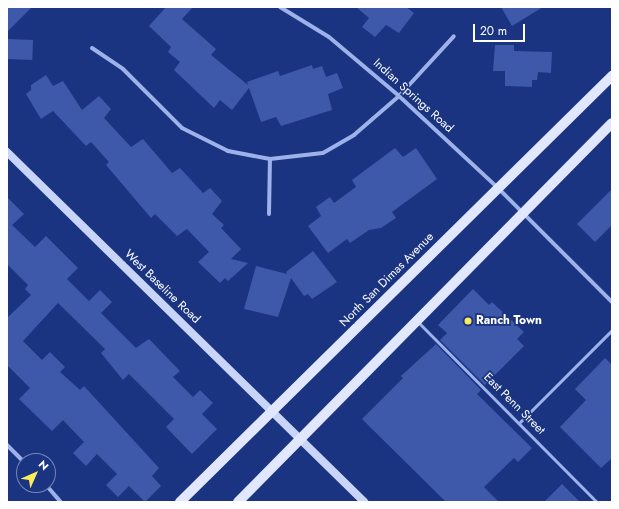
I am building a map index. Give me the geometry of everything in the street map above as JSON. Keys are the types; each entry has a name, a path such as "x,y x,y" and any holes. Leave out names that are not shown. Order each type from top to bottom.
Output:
{"main road":[{"name":"North San Dimas Avenue","path":"180,502 273,412 612,76"},
{"path":"238,502 301,439 415,320 612,123"},
{"name":"West Baseline Road","path":"7,152 364,502"}],"street":[{"name":"Indian Springs Road","path":"280,7 329,37 399,96 498,188 522,213"},
{"path":"92,48 123,69 182,128 228,152 270,160 323,153 354,135 399,96 454,36"},
{"path":"269,214 270,160"},
{"path":"522,213 612,302"},
{"path":"7,445 16,454"},
{"path":"53,493 61,502"}],"lane":[{"name":"East Penn Street","path":"415,320 597,502"},
{"path":"519,423 612,330"}],"building":[{"path":"7,7 32,7 7,32"},
{"path":"166,7 193,7 182,19 216,49 211,55 248,85 247,82 278,71 280,76 312,65 313,69 322,66 326,77 337,73 343,88 328,94 332,110 281,126 276,117 261,122 249,88 232,110 220,100 214,108 174,70 180,62 168,52 171,47 149,26"},
{"path":"356,7 406,7 414,13 399,33 386,25 375,37 362,27 369,18"},
{"path":"501,7 543,7 512,26"},
{"path":"7,39 33,40 32,60 7,59"},
{"path":"495,45 514,45 514,51 552,52 551,73 538,72 537,80 532,80 532,87 505,86 505,71 493,71"},
{"path":"46,75 53,86 63,81 82,110 99,96 111,109 104,118 131,147 143,139 172,173 180,168 203,193 210,188 222,201 212,214 224,225 221,228 241,249 231,259 248,263 228,281 225,278 220,283 198,262 209,252 187,229 177,236 155,214 151,218 106,165 109,162 91,142 86,146 53,111 41,119 26,94 31,90 31,85"},
{"path":"395,148 403,157 416,148 437,179 392,212 396,218 381,228 369,230 350,243 347,239 328,253 308,226 321,216 316,207 330,197 334,203 356,187 352,180"},
{"path":"612,189 612,225 595,242 577,224"},
{"path":"7,197 24,214 12,225 35,247 46,236 78,268 67,279 89,301 100,290 112,302 101,313 136,348 149,339 180,371 173,377 193,397 200,390 213,403 202,414 217,429 192,454 166,427 174,419 129,374 123,380 101,353 105,349 58,303 23,341 42,360 50,352 65,367 60,372 80,390 84,386 159,468 152,476 161,486 145,502 129,486 118,497 106,485 117,474 97,454 86,466 73,453 84,442 63,420 52,431 19,399 30,388 7,365 7,318 31,295 25,289 28,285 7,264"},
{"path":"313,251 337,282 312,299 308,294 304,296 291,278 278,317 244,309 256,266 287,274 286,272"},
{"path":"473,289 489,305 492,302 524,332 517,339 524,346 485,385 440,340 447,333 438,325"},
{"path":"436,344 481,390 477,394 532,448 518,462 514,458 484,487 499,502 446,502 362,419 403,378 401,376"},
{"path":"605,358 612,365 612,458 601,468 560,427 586,400 575,389"},
{"path":"562,484 580,502 544,502"}],"place":[{"name":"Ranch Town","path":"468,321"}]}
